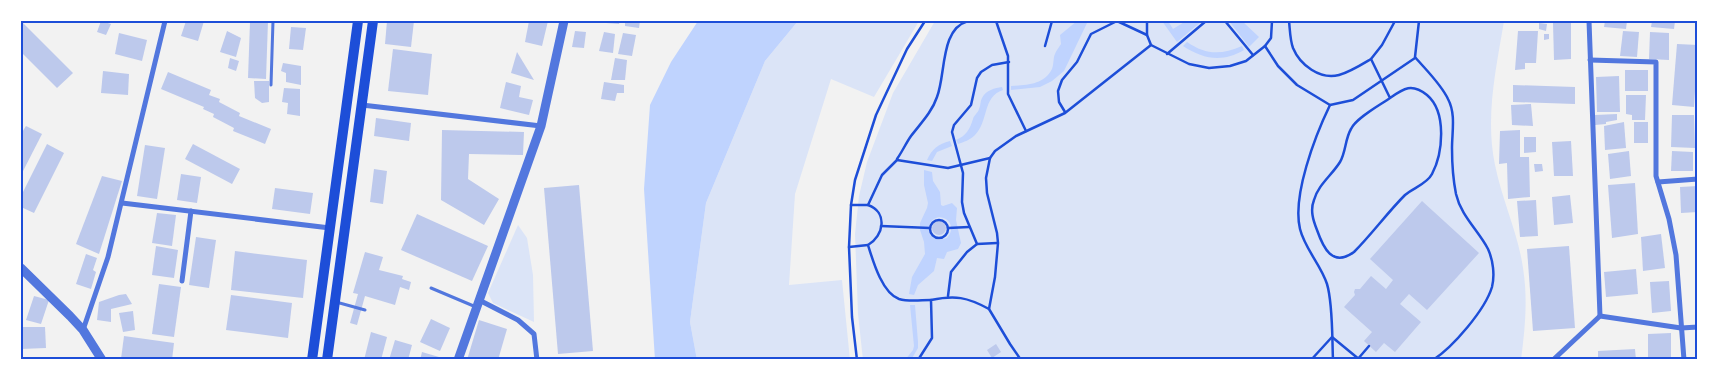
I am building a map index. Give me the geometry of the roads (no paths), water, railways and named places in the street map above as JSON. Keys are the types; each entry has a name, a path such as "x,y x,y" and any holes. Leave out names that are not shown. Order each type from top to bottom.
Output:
{"main road":[{"path":"312,360 358,21"},
{"path":"327,360 373,21"}],"street":[{"path":"82,330 108,258 165,21"},
{"path":"458,360 541,126 564,21"},
{"path":"1553,360 1600,316 1589,21"},
{"path":"1590,60 1656,62 1656,176 1669,218 1676,255 1684,360"},
{"path":"362,105 541,126"},
{"path":"1658,182 1698,179"},
{"path":"122,202 330,228"},
{"path":"182,281 191,211"},
{"path":"21,268 70,316 102,360"},
{"path":"478,304 518,320 534,334 537,360"},
{"path":"1600,316 1681,328 1698,327"}],"lane":[{"path":"272,85 273,21"},
{"path":"431,288 478,304"},
{"path":"335,301 365,310"}],"water":[{"path":"698,21 798,21 765,61 706,203 690,322 697,360 655,360 644,189 650,105 671,62"},
{"path":"1077,21 1088,21 1064,71 1052,81 1040,87 1011,90 1011,86 1034,83 1049,74 1053,67 1055,53 1061,44 1060,35"},
{"path":"1162,21 1168,21 1173,29 1186,21 1202,21 1177,42"},
{"path":"1229,21 1242,21 1259,37 1249,47"},
{"path":"1187,42 1201,49 1214,52 1227,51 1242,46 1244,50 1228,57 1213,58 1198,54 1183,46"},
{"path":"1002,87 1003,90 996,93 992,98 975,135 969,140 958,144 956,140 969,129 984,95 991,90"},
{"path":"950,141 952,146 937,152 932,161 927,160 936,148"},
{"path":"924,170 932,172 933,181 940,192 941,205 952,203 957,208 956,220 961,243 958,249 947,252 944,259 937,258 934,271 918,285 914,295 909,294 912,277 925,254 920,230 920,223 928,203 924,185","holes":["943,218 949,222 951,231 947,238 939,240 930,235 929,226 933,219"]},
{"path":"910,305 915,305 918,348 911,360 905,360 914,346"}]}
